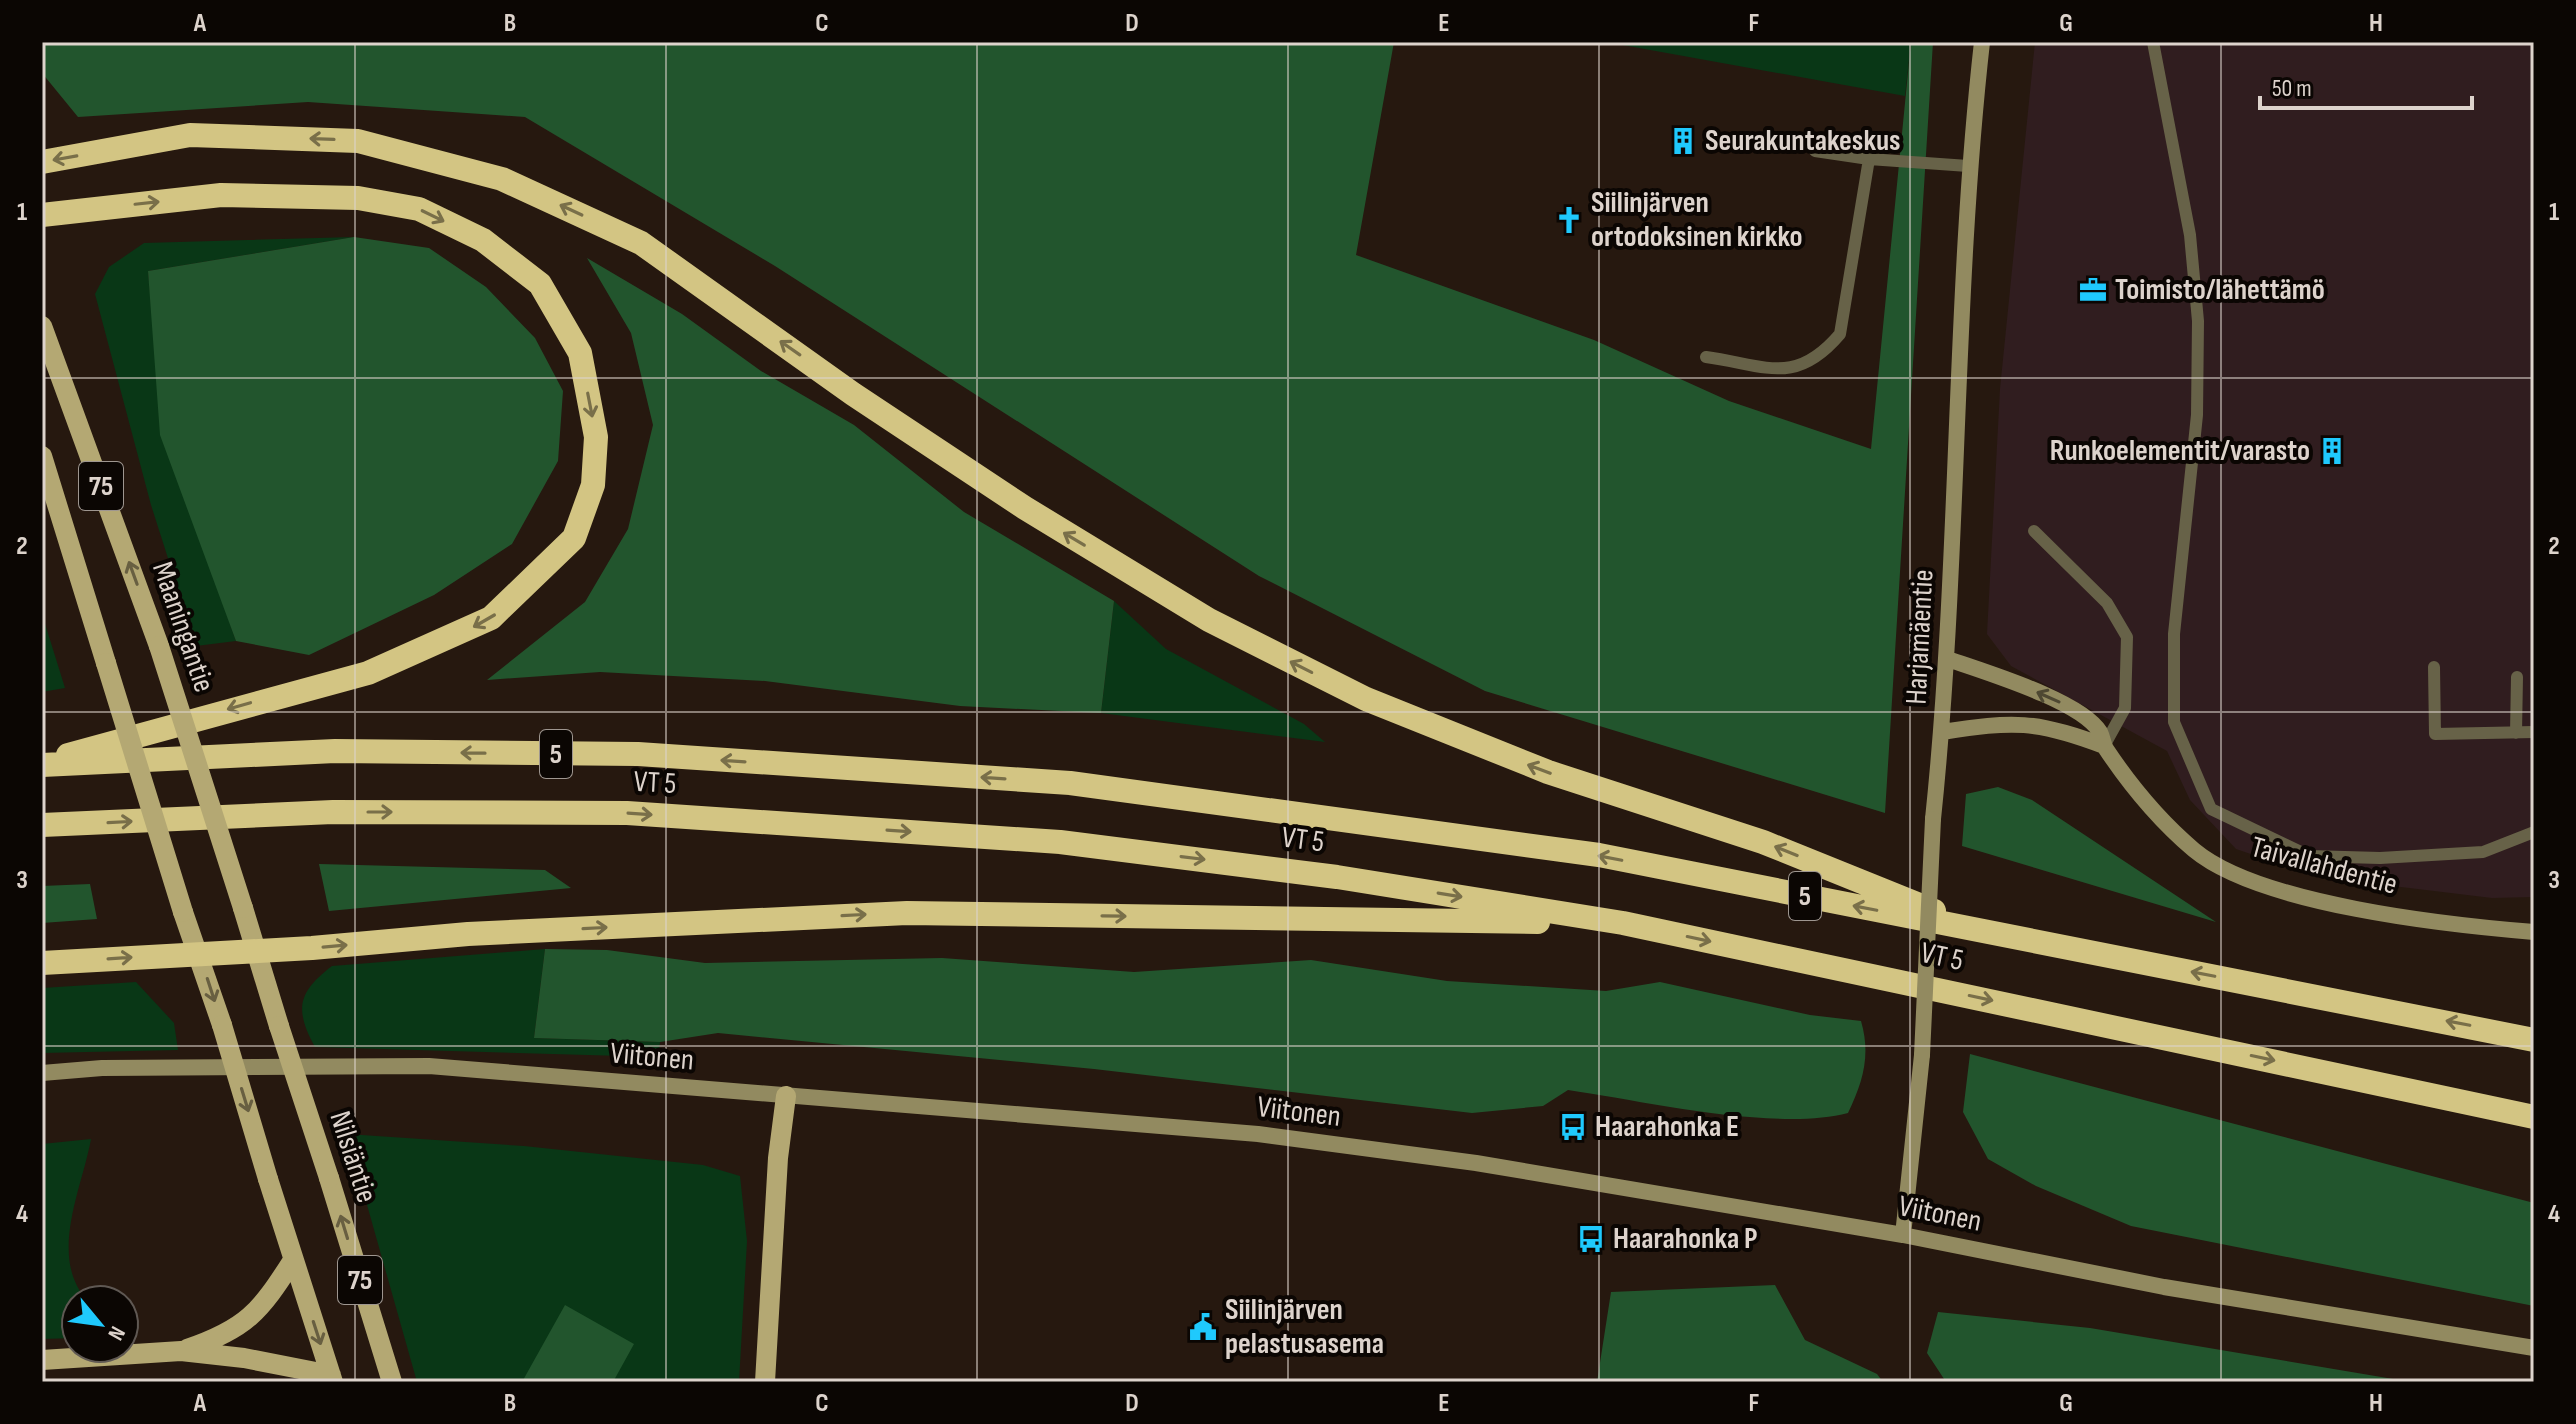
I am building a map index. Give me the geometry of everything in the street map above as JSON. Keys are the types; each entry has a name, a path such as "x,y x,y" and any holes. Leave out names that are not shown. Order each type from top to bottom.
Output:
{"highway":[{"path":"42,162 190,135 343,140 358,141 502,179 641,243 853,394 1025,508 1209,620 1366,699 1548,772 1763,842 1988,932"},
{"path":"42,215 221,195 358,198 419,209 483,240 540,284 580,353 596,437 593,485 574,538 491,618 368,673 42,764"},
{"name":"VT 5","path":"42,764 335,751 638,754 1070,783 1599,855 2534,1040"},
{"name":"VT 5","path":"42,825 333,812 627,813 1060,842 1337,877 1623,923 2534,1117"},
{"path":"42,963 257,951 468,934 907,913 1623,923"}],"main road":[{"name":"Harjamäentie","path":"1903,1235 1922,1055 1933,819 1948,659 1968,166 1982,42"},
{"name":"Maaningantie","path":"42,326 159,646 257,951"},
{"name":"75","path":"42,456 332,1379"},
{"name":"Taivallahdentie","path":"1948,659 2066,706 2099,731 2104,746 2152,808 2196,852 2249,879 2312,898 2384,913 2458,926 2534,932"},
{"path":"1942,732 1993,724 2035,724 2104,746"},
{"name":"Nilsiäntie","path":"257,951 392,1382"},
{"name":"Viitonen","path":"42,1073 102,1068 429,1066 1258,1134 1476,1163 1903,1235 2164,1287 2534,1348"},
{"path":"765,1382 778,1158 786,1096"},
{"path":"181,1351 227,1335 249,1318 293,1260"},
{"path":"42,1360 181,1351 244,1358 332,1379"}],"lane":[{"path":"2153,42 2190,235 2198,321 2197,415 2177,564 2174,722 2211,809 2309,856 2380,858 2483,852 2534,832"},
{"path":"1815,151 1869,159 1968,166"},
{"path":"1706,357 1781,371 1821,356 1840,334 1869,159"},
{"path":"2034,531 2107,603 2127,637 2125,708 2104,746"},
{"path":"2434,667 2435,734 2534,732"},
{"path":"2516,733 2517,677"}],"shaded area":[{"path":"2035,42 2534,42 2534,897 2492,898 2368,883 2295,869 2236,849 2190,800 2167,751 2011,666 1987,634 2000,389"}],"green space":[{"path":"42,42 1394,42 1356,255 1594,340 1729,401 1871,449 1911,42 1933,42 1885,813 1485,691 1259,576 775,266 525,117 308,102 78,117 42,73"},
{"path":"1606,42 1911,42 1905,96"},
{"path":"354,237 148,271 151,304 208,560 236,641 196,646 151,505 95,294 109,267 144,243"},
{"path":"354,237 429,248 486,287 535,338 563,391 558,461 512,544 434,595 309,655 236,641 160,435 148,271"},
{"path":"587,258 682,314 761,371 854,425 964,512 1114,601 1101,713 960,706 765,681 600,672 487,680 585,602 628,529 653,425 631,333"},
{"path":"1114,601 1166,649 1304,724 1325,742 1101,713"},
{"path":"42,614 65,688 42,692"},
{"path":"1998,787 2032,800 2216,922 1962,846 1966,794"},
{"path":"319,864 545,870 571,888 329,911"},
{"path":"90,884 97,919 42,923 42,886"},
{"path":"545,949 534,1038 660,1042 658,1057 315,1047 304,1022 302,1012 306,993 332,966"},
{"path":"545,949 607,950 705,963 942,958 1134,972 1311,960 1447,981 1606,991 1660,982 1810,1015 1861,1021 1865,1057 1858,1090 1848,1113 1785,1119 1710,1113 1568,1090 1543,1106 1472,1113 1094,1069 718,1033 660,1042 534,1038"},
{"path":"136,982 174,1023 178,1050 42,1053 42,988"},
{"path":"1970,1054 2534,1203 2534,1306 2131,1226 2036,1186 1988,1159 1963,1112"},
{"path":"347,1134 524,1146 703,1165 740,1176 747,1241 739,1382 417,1382"},
{"path":"91,1139 71,1222 70,1264 77,1284 60,1284 60,1338 42,1339 42,1144"},
{"path":"1775,1285 1805,1340 1877,1374 1883,1382 1597,1382 1611,1292"},
{"path":"565,1305 634,1344 613,1382 522,1382"},
{"path":"1938,1312 2090,1328 2411,1382 1946,1382 1927,1353"}],"place":[{"name":"Seurakuntakeskus","path":"1683,141"},
{"name":"Siilinjärven ortodoksinen kirkko","path":"1569,220"},
{"name":"Toimisto/lähettämö","path":"2093,290"},
{"name":"Runkoelementit/varasto","path":"2332,451"},
{"name":"Haarahonka E","path":"1573,1127"},
{"name":"Haarahonka P","path":"1591,1239"},
{"name":"Siilinjärven pelastusasema","path":"1203,1327"}]}
